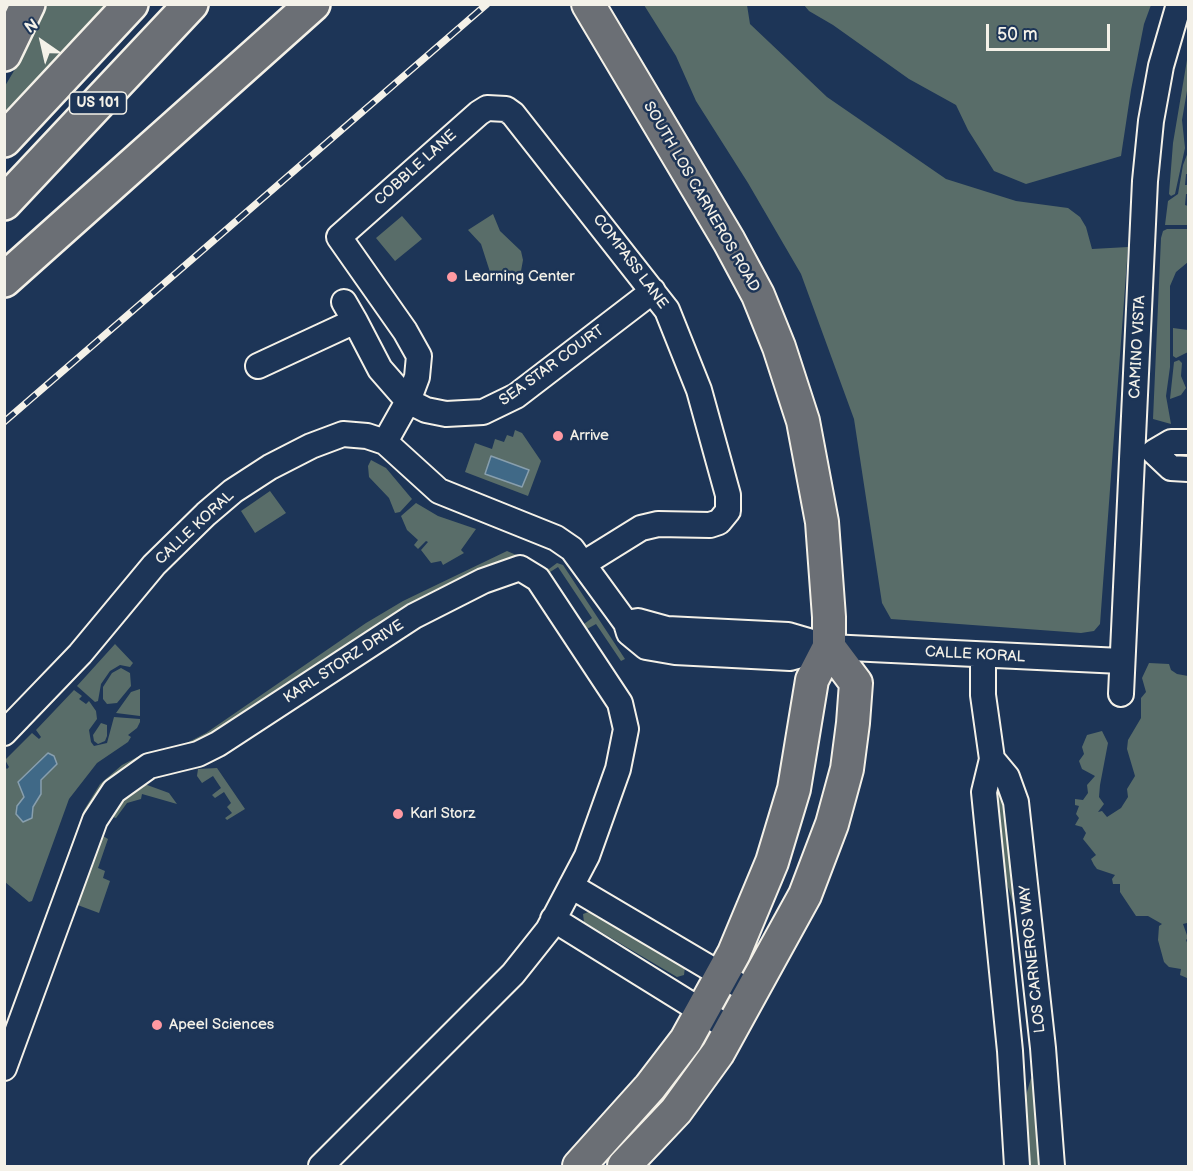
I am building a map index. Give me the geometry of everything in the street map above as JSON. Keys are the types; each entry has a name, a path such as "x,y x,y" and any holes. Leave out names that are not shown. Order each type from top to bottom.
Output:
{"highway":[{"path":"4,54 28,4"},
{"name":"US 101","path":"4,140 131,4"},
{"name":"US 101","path":"4,203 191,4"},
{"path":"4,280 314,4"}],"main road":[{"name":"SOUTH LOS CARNEROS ROAD","path":"579,1167 650,1087 703,1012 723,976 772,862 794,789 812,680 829,647 829,610 822,522 803,421 779,347 758,295 729,241 588,4"},
{"path":"624,1167 676,1111 732,1030 805,895 832,824 847,769 856,683 829,647"}],"street":[{"name":"CAMINO VISTA","path":"1121,694 1121,661 1143,452 1145,181 1151,121 1161,66 1179,4"},
{"name":"COBBLE LANE","path":"408,401 418,367 419,356 414,344 339,237 479,113 497,107"},
{"name":"COMPASS LANE","path":"497,107 513,114 653,291 671,318 699,390 723,471 729,508 726,516 711,525 658,524 641,528 583,564"},
{"name":"SEA STAR COURT","path":"408,401 426,410 446,414 473,413 500,406 653,291"},
{"path":"258,366 349,311 380,369 408,401 385,442"},
{"name":"CALLE KORAL","path":"4,733 80,654 154,565 233,491 290,456 332,437 355,434 385,442 439,491 556,538 572,549 626,623 629,633 646,647 664,651 790,658 829,647 1121,661"},
{"path":"1143,452 1171,442 1188,442"},
{"path":"1143,452 1171,468 1188,469"},
{"name":"KARL STORZ DRIVE","path":"4,1068 95,820 114,791 148,766 198,754 218,744 387,632 509,570 520,568 538,579 620,703 625,715 626,729 618,769 587,856 553,920 513,974 321,1167"},
{"name":"LOS CARNEROS WAY","path":"983,655 983,696 992,759 984,792 1010,1051 1017,1167"},
{"name":"LOS CARNEROS WAY","path":"992,759 1007,777 1016,801 1052,1167"},
{"path":"571,886 752,993"},
{"path":"553,920 732,1030"},
{"path":"1010,1051 1042,1048"}],"green space":[{"path":"44,5 107,5 5,114 5,86 21,59"},
{"path":"644,5 747,5 750,24 827,97 946,179 1016,201 1068,208 1080,217 1086,227 1092,249 1128,247 1100,624 1094,631 1081,633 891,619 882,603 854,419 801,274 748,183 696,101 676,56"},
{"path":"804,5 1151,5 1144,24 1121,156 1026,184 994,171 968,130 956,105 909,79 833,25 809,11"},
{"path":"1188,54 1188,85 1182,120 1185,148 1175,194 1171,196 1169,194 1173,143"},
{"path":"1188,152 1188,174 1186,174 1185,185 1188,185 1188,194 1186,194 1185,205 1188,206 1188,225 1165,225 1168,201 1178,194 1183,165"},
{"path":"493,214 500,231 521,251 523,260 521,271 509,279 496,277 490,272 481,244 468,230"},
{"path":"402,216 422,239 395,261 376,238"},
{"path":"1188,229 1188,262 1176,272 1170,286 1170,367 1166,396 1171,424 1153,419 1161,238 1163,231"},
{"path":"1173,328 1188,330 1188,352 1176,358 1173,356"},
{"path":"1179,360 1182,363 1181,376 1186,388 1181,395 1170,399 1174,362"},
{"path":"515,430 522,433 541,461 528,496 465,472 475,443 492,449 495,439 504,442 507,435 513,437"},
{"path":"371,460 386,468 412,499 400,512 395,513 389,498 369,477 368,466"},
{"path":"270,491 286,513 255,533 241,511"},
{"path":"416,503 438,516 476,529 461,550 464,553 443,565 441,561 431,563 421,550 428,542 426,541 418,549 414,545 418,540 407,530 401,516"},
{"path":"507,551 549,569 557,563 563,565 625,659 621,661 596,624 587,629 584,624 592,618 558,567 547,574 411,605 218,731 183,747 144,757 128,766 103,787 89,808 5,1037 4,1030 84,810 100,784 122,765 147,752 177,748 206,733 366,623 403,601"},
{"path":"115,644 133,663 130,667 120,665 110,671 101,684 98,701 95,702 77,686"},
{"path":"1149,663 1169,664 1171,670 1177,674 1188,676 1188,926 1187,923 1183,924 1188,938 1186,940 1188,945 1187,978 1180,975 1181,969 1169,967 1164,962 1158,940 1159,926 1162,924 1148,916 1136,916 1120,892 1120,884 1113,884 1112,879 1115,875 1097,869 1094,865 1091,859 1096,855 1083,839 1086,833 1082,827 1075,825 1079,818 1076,814 1079,806 1075,805 1075,799 1083,800 1088,793 1087,785 1095,776 1082,769 1079,761 1084,754 1082,747 1087,735 1102,731 1108,743 1099,797 1104,804 1098,812 1102,811 1107,817 1121,808 1128,797 1127,789 1135,776 1127,749 1128,740 1141,718 1141,698 1146,692 1142,678"},
{"path":"121,668 130,673 131,686 117,703 107,704 103,699 103,687 112,673"},
{"path":"140,689 140,716 116,713 131,692"},
{"path":"74,690 82,696 79,699 86,704 89,701 96,711 97,719 89,730 94,746 107,743 114,717 140,719 140,722 137,728 128,735 131,737 128,742 97,763 69,799 32,901 29,902 5,882 4,766 7,769 9,767 5,760 32,733 39,739 41,737 36,730"},
{"path":"101,723 107,725 107,736 105,741 98,744 94,741 93,735"},
{"path":"217,768 245,809 227,820 225,818 232,813 227,807 231,803 224,792 215,798 212,795 221,788 213,776 202,783 197,776 198,769"},
{"path":"139,782 169,793 177,804 142,794 141,799 127,803 116,818 110,816 103,836 108,839 98,868 105,871 103,878 110,881 99,913 75,904 108,812"},
{"path":"997,786 1004,786 1021,912 1016,913 1004,874"},
{"path":"591,911 685,967 684,975 677,977 584,922 583,914"},
{"path":"1031,1078 1034,1081 1041,1166 1030,1166 1025,1099"}],"water":[{"path":"491,456 529,470 522,487 485,474"},
{"path":"48,753 54,756 57,764 41,780 41,794 33,807 32,818 23,822 16,814 17,806 24,797 18,782"}],"railway":[{"path":"4,422 487,4"}],"place":[{"name":"Learning Center","path":"452,277"},
{"name":"Arrive","path":"558,436"},
{"name":"Karl Storz","path":"398,814"},
{"name":"Apeel Sciences","path":"157,1025"}]}
